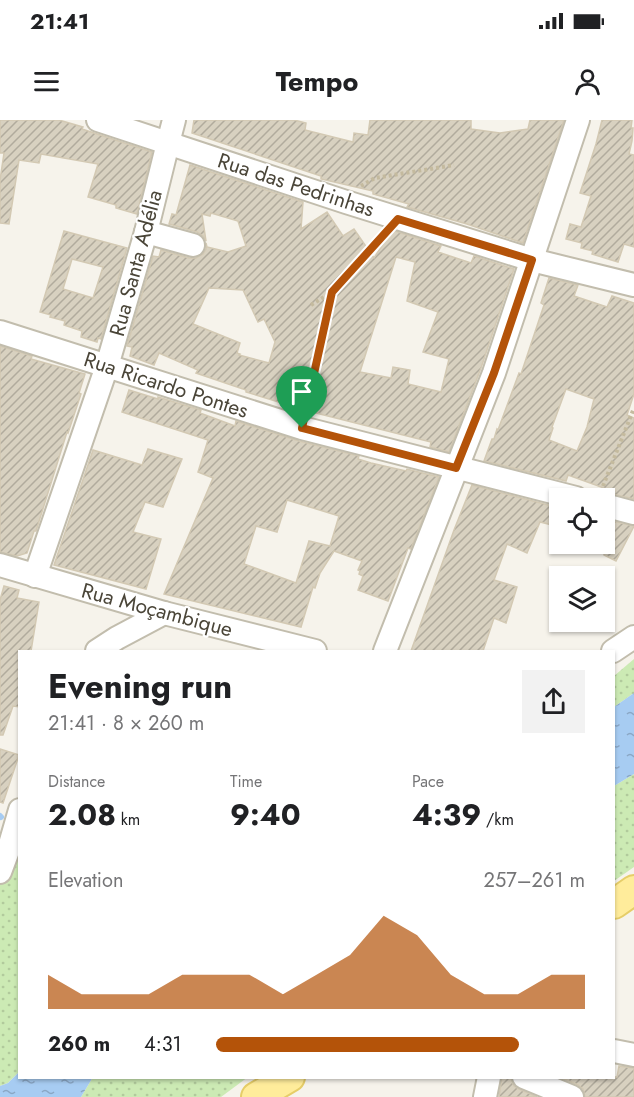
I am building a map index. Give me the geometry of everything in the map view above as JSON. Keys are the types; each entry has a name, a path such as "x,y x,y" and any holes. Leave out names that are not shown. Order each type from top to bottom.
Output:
{"main road":[{"path":"615,903 634,890"},
{"path":"256,1097 287,1079"}],"street":[{"name":"Rua das Pedrinhas","path":"98,120 398,219 532,260 634,285"},
{"name":"Rua Santa Adélia","path":"35,576 107,366 146,232 174,120"},
{"path":"385,650 494,373 578,120"},
{"path":"146,232 193,245"},
{"name":"Rua Ricardo Pontes","path":"0,332 302,428 549,491"},
{"path":"615,503 634,513"},
{"name":"Rua Moçambique","path":"1,571 35,576 164,613 311,650"},
{"path":"99,650 164,613"},
{"path":"614,650 634,637"},
{"path":"0,872 18,817"},
{"path":"615,1051 634,1055"},
{"path":"485,1097 489,1079"},
{"path":"529,1079 572,1097"}],"path":[{"path":"346,202 357,189 375,178 454,165"},
{"path":"311,305 332,292 398,219"},
{"path":"302,428 332,292"},
{"path":"606,488 634,408"}],"green space":[{"path":"634,659 634,693 615,706 615,675"},
{"path":"634,774 634,867 615,880 615,785"},
{"path":"18,848 18,1073 8,1083 0,1086 0,857"},
{"path":"92,1079 245,1079 221,1097 81,1097"}],"water":[{"path":"634,693 634,774 615,785 615,706"},
{"path":"18,1073 18,1079 92,1079 81,1097 0,1097 0,1086 8,1083"}],"building":[{"path":"0,120 59,120 152,152 137,214 88,197 98,164 41,154 39,163 19,160 9,224 0,223 0,180 4,153 0,153"},
{"path":"194,120 294,120 306,123 305,130 353,142 354,133 368,135 370,120 471,120 471,129 500,133 528,129 530,120 564,120 523,243 407,207 409,204 373,194 373,191 321,179 321,176 192,133"},
{"path":"602,120 632,120 631,128 633,128 629,154 634,155 634,247 624,244 618,262 592,254 593,251 581,248 582,243 566,239 570,224 581,227 591,196 580,193"},
{"path":"190,165 303,202 301,229 327,212 343,236 354,229 374,258 392,230 441,246 438,252 471,263 474,256 514,269 481,368 449,452 430,447 431,442 308,411 246,392 246,390 196,373 198,370 159,353 154,365 130,356 132,347 127,346 153,256 159,257 161,250 196,258 203,254 206,243 207,247 228,252 246,246 238,221 211,213 210,216 202,214 206,241 197,232 169,224 172,214 176,215","holes":["396,257 415,262 407,301 438,312 423,352 449,359 441,392 408,384 410,370 393,367 391,378 360,372","209,288 243,290 258,322 264,319 275,342 269,363 239,355 237,353 240,343 193,324"]},
{"path":"64,231 127,248 101,339 98,338 97,342 81,337 82,331 64,325 65,321 40,312","holes":["72,259 103,267 93,298 63,289"]},
{"path":"549,278 578,285 574,296 607,307 612,296 634,303 634,394 627,415 634,418 634,499 615,495 615,488 604,488 568,475 566,481 484,461 519,373 521,374 544,305 541,303","holes":["566,389 594,399 587,427 577,451 549,440"]},
{"path":"0,346 32,356 31,359 85,374 79,393 81,394 36,531 34,531 27,553 17,556 0,552"},
{"path":"129,390 201,410 200,413 235,426 236,421 299,441 359,456 358,459 371,463 439,477 388,601 358,590 363,576 358,570 362,561 334,551 320,573 315,588 313,587 301,627 164,594 213,478 198,472 208,440 122,412","holes":["287,500 339,516 330,546 309,541 296,583 244,564 256,526 277,532"]},
{"path":"148,449 182,459 163,507 145,502 133,532 161,539 146,589 54,565 93,450 142,465"},
{"path":"472,485 549,505 549,524 540,522 527,553 507,544 494,580 517,587 506,623 494,618 483,650 411,650"},
{"path":"615,522 634,526 616,561 604,555 615,554"},
{"path":"4,586 19,590 17,598 39,602 31,650 18,650 18,707 13,706 3,735 0,735 0,600"},
{"path":"0,749 18,755 18,758 3,803 0,802"},
{"path":"619,1066 634,1068 634,1097 585,1097 583,1089 564,1079 615,1079"},
{"path":"502,1079 511,1079 514,1086 537,1097 499,1097"}],"route":[{"path":"398,219 532,260 494,373 456,468 302,428 332,292 398,219"}]}
